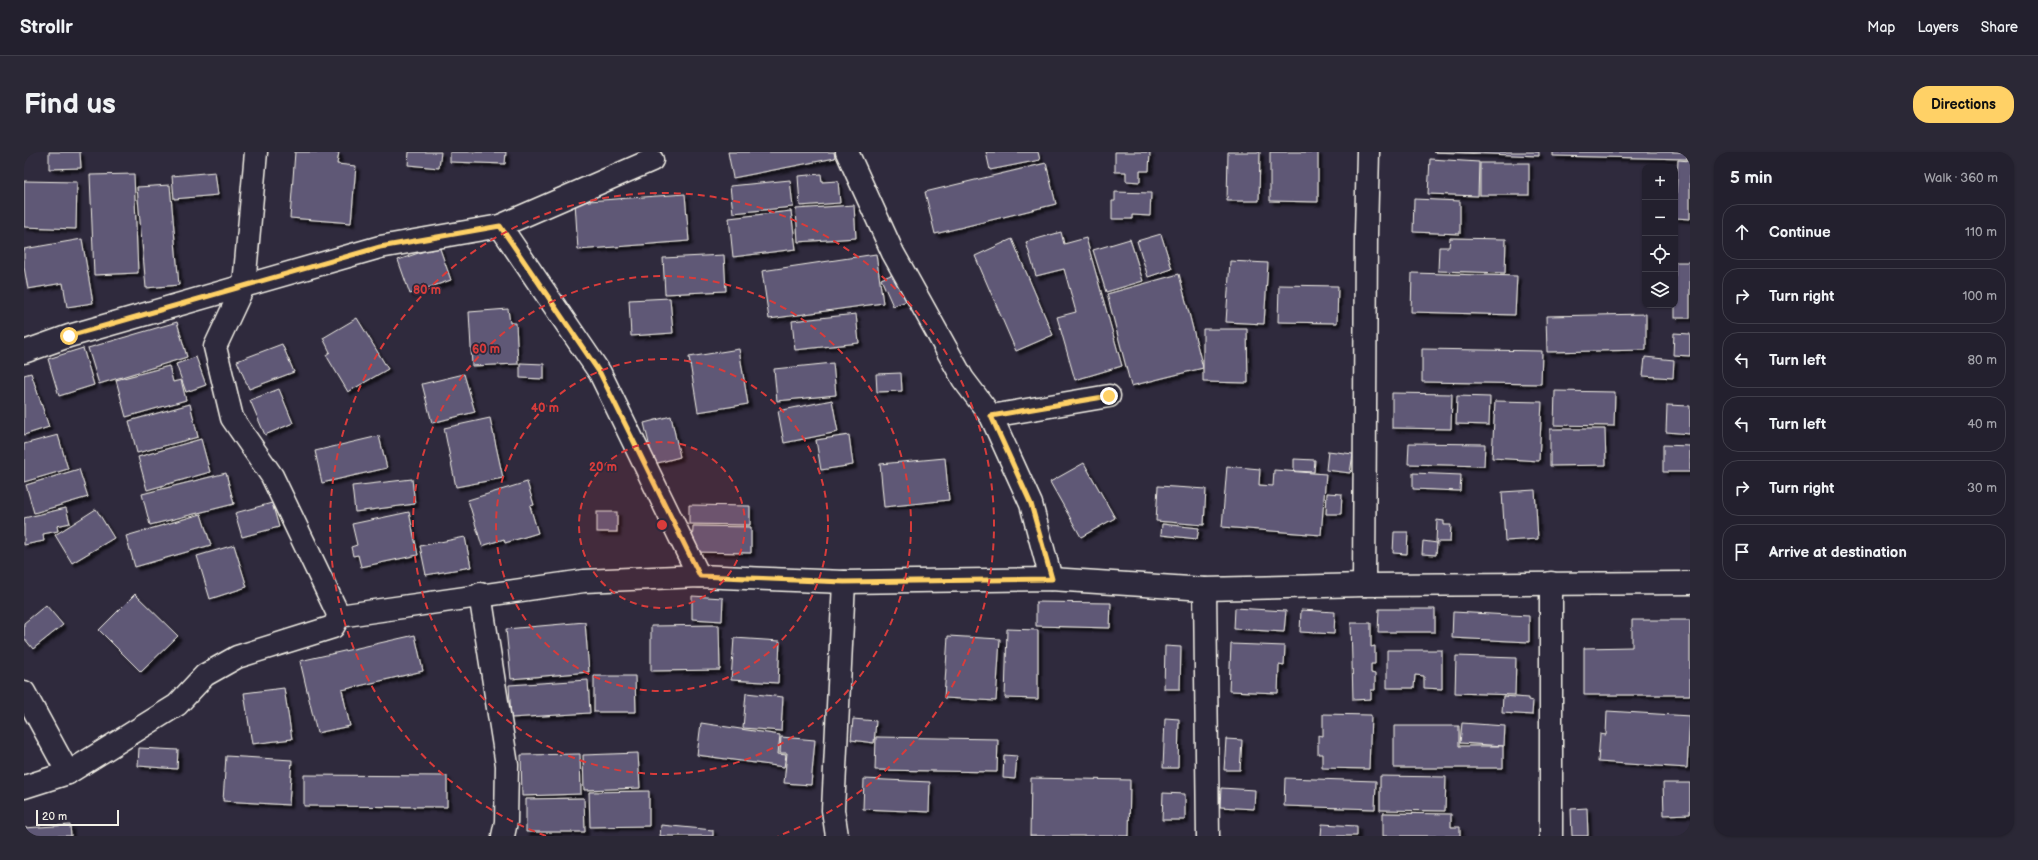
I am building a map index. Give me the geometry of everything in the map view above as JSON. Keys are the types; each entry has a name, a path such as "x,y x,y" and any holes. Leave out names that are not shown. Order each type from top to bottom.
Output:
{"street":[{"path":"256,152 244,285 215,347 232,418 272,476 339,616"},
{"path":"847,152 893,253 963,379 991,416 1031,504 1052,579"},
{"path":"1364,585 1366,234 1368,152"},
{"path":"24,352 69,336 380,247 500,226 652,160"},
{"path":"500,226 600,373 700,576"},
{"path":"991,416 1109,396"},
{"path":"339,616 480,594 584,580 700,576 844,582 1052,579 1205,589 1364,585 1690,583"},
{"path":"837,836 833,810 844,582"},
{"path":"1550,583 1551,836"},
{"path":"1205,589 1208,836"},
{"path":"480,594 508,765 506,822 503,836"},
{"path":"24,787 68,773 177,705 205,675 237,657 333,627 339,616"},
{"path":"24,692 68,773"}],"building":[{"path":"49,152 80,152 81,168 49,169"},
{"path":"295,152 339,152 337,164 356,166 351,223 290,218"},
{"path":"409,152 441,152 439,168 408,165"},
{"path":"450,152 506,152 505,164 450,162"},
{"path":"728,152 834,152 835,158 733,178"},
{"path":"986,152 1038,152 1040,160 990,170"},
{"path":"1115,152 1150,152 1149,171 1140,171 1140,182 1126,181 1126,172 1115,172"},
{"path":"1228,152 1260,152 1259,201 1227,201"},
{"path":"1270,152 1318,152 1318,202 1270,201"},
{"path":"1433,152 1539,152 1539,156"},
{"path":"1553,152 1687,152 1687,159 1553,156"},
{"path":"1430,159 1479,162 1478,196 1428,194"},
{"path":"1678,160 1690,161 1690,219 1678,218"},
{"path":"1046,163 1056,204 935,234 925,192"},
{"path":"1480,163 1529,163 1529,195 1480,195"},
{"path":"215,172 218,195 174,199 172,176"},
{"path":"134,174 138,273 94,275 90,175"},
{"path":"821,174 822,182 838,181 840,203 800,206 798,176"},
{"path":"790,180 793,207 733,213 730,186"},
{"path":"24,181 77,182 76,229 24,227"},
{"path":"170,185 179,285 146,288 137,187"},
{"path":"1115,192 1151,193 1150,216 1132,215 1132,219 1112,219 1112,201 1115,201"},
{"path":"685,194 689,241 578,250 575,202"},
{"path":"1414,199 1460,201 1460,234 1413,232"},
{"path":"854,205 856,238 798,242 796,209"},
{"path":"791,211 796,249 733,257 729,218"},
{"path":"1061,232 1064,244 1086,238 1122,366 1075,380 1057,317 1076,312 1064,269 1036,276 1026,242"},
{"path":"1161,234 1172,269 1148,277 1137,241"},
{"path":"1450,238 1506,239 1505,273 1438,271 1439,247 1449,247"},
{"path":"82,239 93,303 67,307 63,283 28,289 24,267 24,249"},
{"path":"1012,239 1053,335 1016,351 975,256"},
{"path":"1130,239 1143,281 1106,292 1093,250"},
{"path":"439,246 451,280 410,294 398,260"},
{"path":"876,254 883,303 769,319 762,271"},
{"path":"724,255 726,291 665,294 663,258"},
{"path":"1230,261 1268,263 1264,324 1226,322"},
{"path":"1678,262 1690,262 1690,318 1675,318 1675,308 1678,308"},
{"path":"896,273 907,301 893,306 881,279"},
{"path":"1412,273 1517,276 1515,315 1411,312"},
{"path":"1179,274 1203,368 1131,386 1107,294"},
{"path":"1279,285 1338,286 1337,323 1278,322"},
{"path":"670,298 673,333 631,336 629,300"},
{"path":"508,309 510,323 516,323 518,364 472,366 469,312"},
{"path":"856,314 859,343 795,350 792,321"},
{"path":"1646,314 1646,350 1547,352 1546,316"},
{"path":"357,318 388,369 348,392 326,355 330,352 323,338"},
{"path":"177,322 187,357 99,384 88,348"},
{"path":"1203,329 1247,329 1248,383 1203,382"},
{"path":"1674,333 1690,334 1690,356 1673,355"},
{"path":"282,344 294,372 249,389 237,361"},
{"path":"83,348 94,385 59,396 48,359"},
{"path":"739,349 748,404 698,412 689,357"},
{"path":"1422,349 1542,351 1541,384 1422,382"},
{"path":"196,357 206,385 186,392 176,364"},
{"path":"1645,357 1674,360 1673,378 1643,376"},
{"path":"520,363 544,364 544,379 520,378"},
{"path":"833,363 836,395 777,401 774,369"},
{"path":"169,366 173,382 181,380 186,400 126,417 116,380"},
{"path":"31,373 49,427 24,435 24,375"},
{"path":"901,373 902,391 877,392 876,374"},
{"path":"464,374 475,412 432,423 422,384"},
{"path":"279,389 293,423 265,435 250,400"},
{"path":"1555,391 1615,392 1614,426 1554,425"},
{"path":"1392,393 1452,394 1451,429 1392,428"},
{"path":"1457,396 1490,397 1489,425 1456,424"},
{"path":"832,400 838,432 784,443 778,411"},
{"path":"1495,401 1542,402 1539,461 1492,458"},
{"path":"190,404 198,437 137,453 129,421"},
{"path":"1667,405 1690,406 1690,434 1666,432"},
{"path":"671,416 680,457 654,464 644,423"},
{"path":"490,418 503,478 456,487 444,428"},
{"path":"1550,429 1605,429 1606,465 1550,466"},
{"path":"58,435 68,469 24,482 24,444"},
{"path":"849,435 853,465 821,470 816,440"},
{"path":"379,436 387,468 322,483 315,451"},
{"path":"201,439 210,472 147,490 138,457"},
{"path":"1409,443 1485,444 1484,466 1408,464"},
{"path":"1663,445 1690,446 1690,472 1663,472"},
{"path":"1328,451 1353,454 1350,473 1326,470"},
{"path":"945,458 949,500 884,507 880,464"},
{"path":"1294,459 1315,460 1314,472 1294,471"},
{"path":"1084,463 1115,518 1081,537 1050,482"},
{"path":"1227,466 1260,469 1259,485 1273,486 1274,470 1326,474 1321,535 1222,527"},
{"path":"79,469 88,497 34,513 26,485"},
{"path":"226,473 234,504 150,525 142,494"},
{"path":"1413,473 1461,475 1460,491 1413,489"},
{"path":"412,479 415,504 355,512 352,486"},
{"path":"527,482 534,505 530,506 538,533 505,543 504,539 482,546 468,500"},
{"path":"1158,486 1206,489 1204,525 1156,521"},
{"path":"1535,490 1538,539 1505,541 1502,492"},
{"path":"1327,493 1342,494 1341,514 1326,514"},
{"path":"272,503 279,527 242,537 235,513"},
{"path":"689,505 750,506 750,525 689,524"},
{"path":"66,508 70,523 57,526 58,531 43,534 44,541 24,545 24,518"},
{"path":"96,509 114,538 72,563 55,535"},
{"path":"409,512 418,555 361,567 358,555 353,556 351,547 357,545 352,524"},
{"path":"597,512 617,512 617,532 597,532"},
{"path":"201,514 211,545 135,567 126,536"},
{"path":"1437,520 1444,521 1444,525 1451,525 1450,542 1436,542"},
{"path":"1162,524 1199,528 1197,539 1161,535"},
{"path":"693,526 751,527 751,553 692,552"},
{"path":"1394,532 1408,532 1407,554 1393,553"},
{"path":"465,537 471,567 426,575 420,546"},
{"path":"1423,541 1437,543 1436,555 1422,554"},
{"path":"234,545 247,587 210,599 197,556"},
{"path":"135,594 178,636 141,672 99,630"},
{"path":"692,596 723,598 722,621 692,619"},
{"path":"1036,602 1111,603 1110,628 1036,626"},
{"path":"46,605 63,625 33,649 24,638 24,623"},
{"path":"1235,608 1286,611 1284,632 1234,629"},
{"path":"1379,609 1435,609 1435,632 1378,632"},
{"path":"1301,610 1335,612 1334,634 1300,632"},
{"path":"1453,612 1529,616 1529,642 1452,638"},
{"path":"1632,620 1690,620 1690,695 1584,695 1584,648 1632,647"},
{"path":"585,622 589,672 511,679 506,629"},
{"path":"1351,623 1371,623 1371,647 1375,646 1375,664 1371,664 1371,673 1375,674 1375,690 1371,690 1371,699 1353,700"},
{"path":"719,625 720,670 651,671 651,626"},
{"path":"1007,629 1038,630 1038,699 1005,698"},
{"path":"415,635 423,671 342,690 350,726 317,733 300,661"},
{"path":"948,636 1000,639 996,701 944,698"},
{"path":"734,638 780,641 778,683 731,680"},
{"path":"1231,644 1285,646 1284,666 1279,665 1278,693 1229,691"},
{"path":"1165,646 1181,647 1180,689 1164,689"},
{"path":"1387,650 1442,650 1442,689 1424,688 1424,676 1415,675 1414,688 1387,688"},
{"path":"1456,656 1516,658 1515,695 1455,693"},
{"path":"594,676 635,676 636,712 594,712"},
{"path":"588,680 590,713 511,718 509,685"},
{"path":"284,688 292,739 252,744 244,693"},
{"path":"746,693 783,697 781,731 743,728"},
{"path":"1503,696 1528,698 1528,700 1533,701 1532,715 1502,713"},
{"path":"1607,711 1690,716 1687,768 1598,762 1600,734 1606,735"},
{"path":"1323,714 1371,715 1369,769 1322,768 1322,754 1318,754 1318,735 1323,736"},
{"path":"1165,718 1179,719 1178,768 1163,768"},
{"path":"853,719 876,721 874,743 851,740"},
{"path":"701,723 780,735 778,754 786,755 784,767 697,755"},
{"path":"1462,723 1505,726 1504,746 1460,743"},
{"path":"1394,726 1459,726 1459,746 1503,746 1503,768 1394,768"},
{"path":"781,737 815,740 811,785 784,783 787,753 780,753"},
{"path":"876,737 998,739 997,772 875,770"},
{"path":"1226,739 1242,740 1240,770 1224,770"},
{"path":"139,748 178,750 177,769 138,766"},
{"path":"638,753 640,788 584,790 583,755"},
{"path":"580,754 581,794 522,796 521,755"},
{"path":"1004,755 1017,756 1015,779 1003,778"},
{"path":"226,756 292,760 289,805 223,801"},
{"path":"304,775 447,776 447,807 304,806"},
{"path":"1380,776 1446,777 1445,811 1380,810"},
{"path":"1031,778 1130,780 1129,836 1030,836"},
{"path":"1285,778 1376,781 1375,809 1284,806"},
{"path":"864,779 930,782 929,812 863,809"},
{"path":"1663,783 1690,783 1690,814 1664,815"},
{"path":"1221,788 1255,790 1254,809 1220,807"},
{"path":"649,791 649,826 590,827 589,792"},
{"path":"1163,793 1185,794 1185,820 1162,820"},
{"path":"584,798 585,832 526,832 526,799"},
{"path":"1587,808 1588,836 1572,836 1571,809"},
{"path":"1383,813 1451,814 1451,827 1460,827 1460,836 1383,836"},
{"path":"1322,824 1357,826 1357,836 1321,836"},
{"path":"70,825 71,836 24,836 24,828"},
{"path":"661,825 713,830 713,836 660,836"}],"route":[{"path":"69,336 380,247 500,226 600,373 700,576 844,582 1052,579 1031,504 991,416 1109,396"}]}
